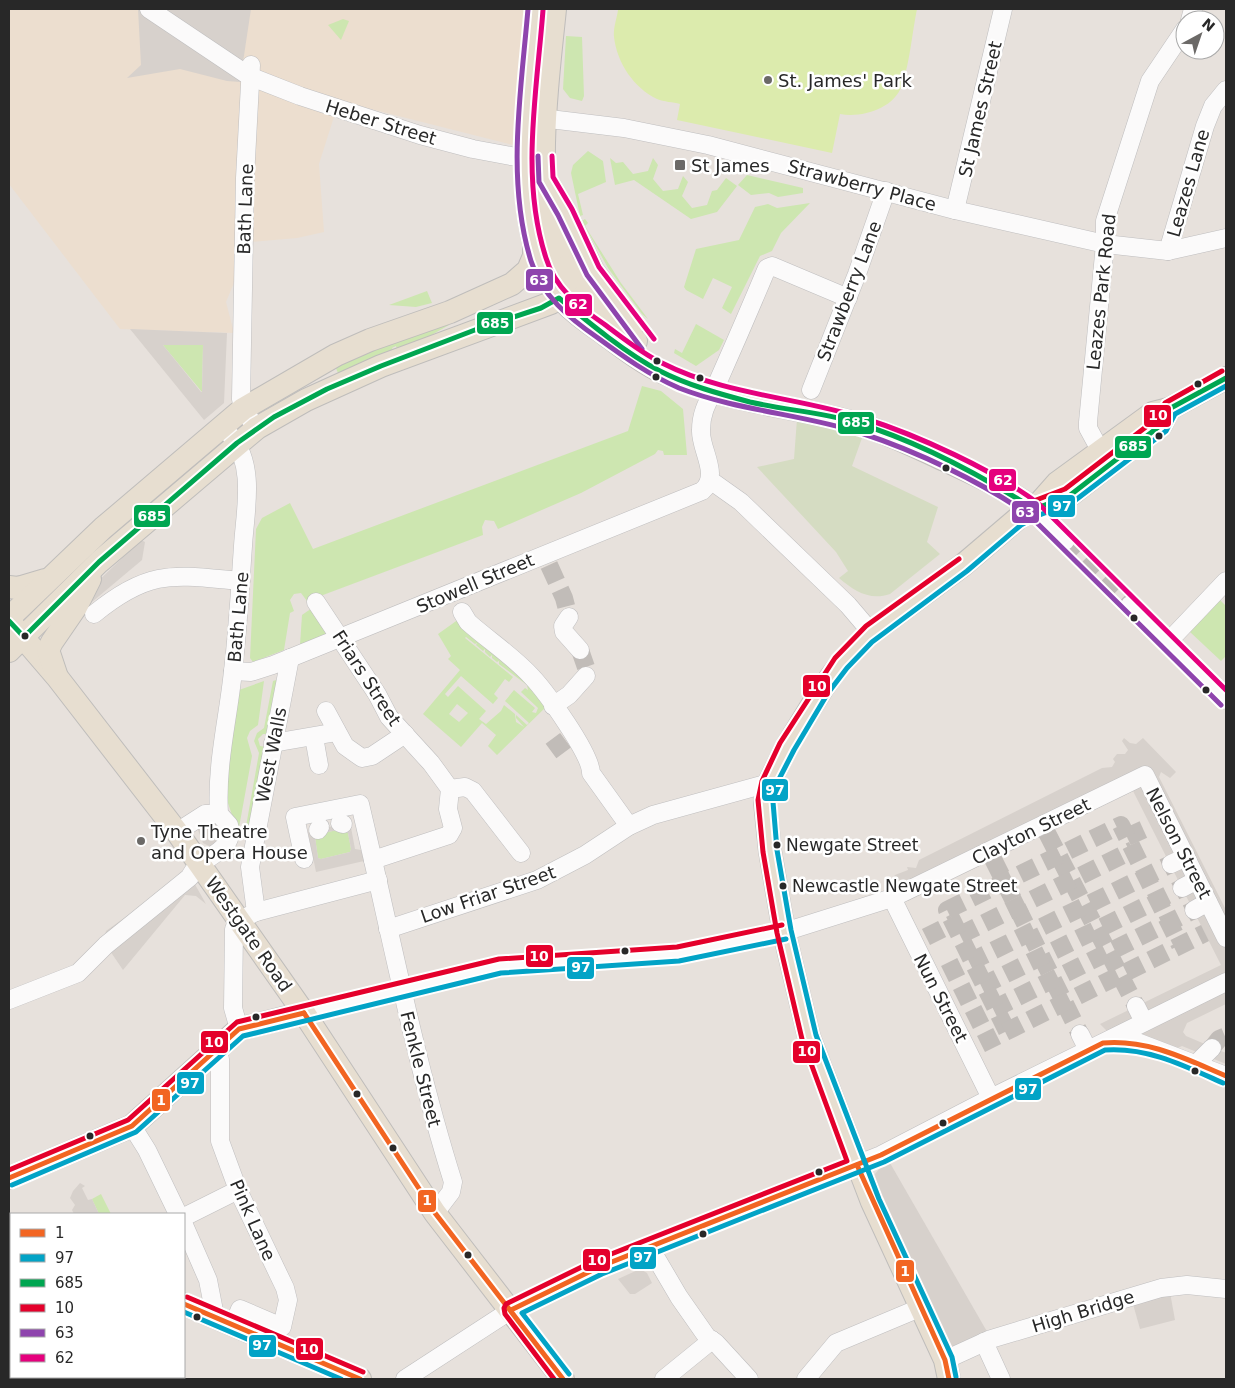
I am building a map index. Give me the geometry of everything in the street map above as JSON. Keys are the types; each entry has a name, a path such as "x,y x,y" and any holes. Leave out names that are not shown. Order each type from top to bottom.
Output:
{"main road":[{"path":"536,9 537,117 551,227 563,282 575,313 644,362 676,378 750,402 852,422 894,437 996,484 1034,508"},
{"path":"12,631 49,579 103,528 243,409 336,356 370,340 450,312 519,280 531,264 534,244 527,180 555,9"},
{"path":"546,179 565,212 596,277 641,336 666,364"},
{"path":"534,244 563,282 666,364 705,388"},
{"path":"450,312 467,310 517,297 563,282"},
{"path":"12,631 99,562 257,428 327,389 433,345 541,308 563,282"},
{"path":"947,1370 922,1307 858,1165 808,1037 784,932 766,819 765,802 769,784 787,746 822,690 841,663 872,632 968,561 1002,530 1034,508 1057,483 1100,450 1152,413 1169,409 1226,378"},
{"path":"1034,508 1069,496 1161,425 1169,409"},
{"path":"58,677 48,650 76,607 99,562"},
{"path":"9,587 18,588 49,579"},
{"name":"Westgate Road","path":"12,631 58,677 200,864 248,916 304,1013 435,1213 563,1379"},
{"path":"9,1178 132,1126 239,1029 304,1013"},
{"path":"185,1304 360,1379"}],"street":[{"name":"Heber Street","path":"149,9 250,70 359,116 473,149 516,156"},
{"name":"St James Street","path":"955,210 1003,9"},
{"name":"Leazes Park Road","path":"1100,450 1088,428 1088,422 1106,244 1106,221 1150,81 1175,44"},
{"name":"Bath Lane","path":"243,409 241,399 241,333 250,70"},
{"name":"Leazes Lane","path":"1168,251 1205,126 1213,106 1226,90"},
{"name":"Strawberry Place","path":"537,117 665,136 955,210 1106,244 1168,251 1226,238"},
{"name":"Strawberry Lane","path":"811,390 848,298 886,192"},
{"path":"848,298 772,266 767,268 705,388 701,439 710,469 710,480 741,502 848,605 872,632"},
{"path":"243,409 257,428"},
{"name":"Bath Lane","path":"218,814 218,775 234,671 247,501 245,468 237,443 222,425"},
{"name":"Stowell Street","path":"234,671 250,672 262,669 341,638 458,601 547,559 702,491 710,480"},
{"path":"1034,508 1065,541"},
{"path":"94,614 131,588 167,576 241,581"},
{"path":"1168,642 1222,587"},
{"path":"458,601 468,622 532,677 580,743 591,766 592,773 629,826"},
{"name":"Friars Street","path":"316,602 341,638 389,717 431,763 450,789"},
{"path":"1130,605 1226,700"},
{"path":"569,617 564,626 564,632 580,650"},
{"name":"West Walls","path":"248,916 250,867 290,658"},
{"path":"553,706 569,695 586,676"},
{"path":"326,711 350,751 362,758 372,756 405,734"},
{"path":"273,743 337,732"},
{"path":"314,737 319,765"},
{"name":"Nelson Street","path":"1145,775 1159,822 1201,906 1217,932"},
{"name":"Clayton Street","path":"304,1013 500,966 678,954 784,932 892,898 991,855 1045,829 1145,775"},
{"name":"Low Friar Street","path":"388,929 537,880 585,855 629,826 665,811 769,784"},
{"path":"369,856 449,834 453,822 448,809 450,789 465,787 473,791 521,854"},
{"name":"Fenkle Street","path":"304,858 295,817 330,823 360,804 369,856 378,880 402,990 434,1120 453,1182 451,1192 435,1213"},
{"path":"9,1000 73,976 190,877 193,870 200,864 225,846 230,839 230,825 218,814 204,814 177,832"},
{"path":"239,1029 233,1008 234,929 248,916 378,880"},
{"name":"Nun Street","path":"892,898 920,940 963,1024 974,1047 991,1098"},
{"path":"405,1379 511,1310 570,1280 650,1246 881,1155 991,1098 1226,982"},
{"path":"1136,1006 1144,1022"},
{"path":"1080,1034 1095,1046"},
{"path":"1095,1046 1119,1040 1137,1042 1226,1076"},
{"path":"1196,1064 1212,1048"},
{"name":"Pink Lane","path":"214,1052 220,1059 220,1140 238,1190 285,1288 288,1300 282,1327 240,1309 224,1320"},
{"path":"132,1126 148,1150 178,1213"},
{"path":"185,1217 238,1190"},
{"path":"185,1228 224,1320"},
{"path":"650,1246 678,1298 707,1337 749,1379"},
{"name":"High Bridge","path":"947,1370 984,1342 1161,1288 1187,1285 1226,1289"},
{"path":"806,1379 836,1342 922,1307"},
{"path":"664,1379 712,1340"},
{"path":"984,1342 1001,1379"}],"shaded area":[{"path":"9,9 524,9 513,145 339,101 319,164 324,232 297,238 251,242 226,302 234,333 120,329 9,184"},
{"path":"138,9 251,9 240,82 227,81 180,69 127,78 141,65"},
{"path":"130,329 227,333 224,403 204,420","holes":["163,345 203,345 202,392 201,392"]},
{"path":"141,540 145,542 142,560 86,607 92,587"},
{"path":"1124,738 1130,743 1136,744 1143,738 1176,772 1170,778 1161,772 1159,777 1226,910 1226,1004 1187,1023 1183,1032 1186,1036 1226,1053 1226,1064 1182,1046 1173,1050 1110,1034 1100,1024 1221,965 1133,791 908,901 892,891 884,878 891,880 895,875 908,870 907,867 916,868 919,860 1102,768 1112,767 1115,762 1113,759 1117,754 1125,754 1128,750 1122,741"},
{"path":"215,818 226,836 211,847 203,843 198,830 199,826"},
{"path":"350,822 355,849 361,850 364,861 316,872 308,832","holes":["343,829 348,833 350,852 321,859 318,858 315,837 318,834"]},
{"path":"188,872 206,904 196,896 185,895 123,970 106,945 104,938 106,931"},
{"path":"890,1163 989,1335 948,1354 877,1192 875,1174 880,1168"},
{"path":"80,1183 85,1186 82,1188 88,1200 92,1199 99,1213 74,1213 72,1210 75,1205 70,1198"},
{"path":"640,1269 647,1273 652,1283 635,1294 630,1294 618,1279"},
{"path":"1169,1287 1175,1320 1140,1329 1131,1297"}],"green space":[{"name":"St. James' Park","path":"616,9 917,9 907,67 898,93 885,106 876,110 858,115 840,114 832,153 677,120 680,104 660,100 649,94 634,81 623,65 614,37 618,10"},
{"path":"343,19 349,21 341,40 328,25"},
{"path":"566,36 582,37 584,96 582,101 570,98 563,89"},
{"path":"588,151 603,161 606,182 578,194 583,215 580,216 571,173 573,165"},
{"path":"610,158 616,163 623,162 633,174 648,171 653,158 658,165 653,179 663,191 678,189 683,176 688,182 682,196 692,208 707,205 712,191 717,190 726,178 737,186 717,212 691,219 634,180 615,185"},
{"path":"747,175 803,188 803,193 778,197 769,193 751,195 738,185"},
{"path":"810,203 781,233 772,251 760,256 731,314 722,308 732,287 713,278 703,299 686,290 684,287 696,249 739,240 755,207 768,204 777,208"},
{"path":"585,219 588,223 585,226 621,283 648,319 642,314 608,268 582,221"},
{"path":"427,291 432,303 416,307 389,305"},
{"path":"449,320 449,325 428,337 397,349 396,346 392,348 393,350 338,373 335,366"},
{"path":"696,324 724,340 719,350 696,366 674,353 675,349 682,353"},
{"path":"163,345 203,345 202,392"},
{"path":"642,386 661,391 683,409 687,455 664,455 663,451 658,450 655,454 581,493 498,529 494,521 485,520 482,527 483,535 307,601 301,593 294,594 290,600 294,611 290,613 284,650 253,662 250,658 256,529 262,518 290,503 313,549 628,431"},
{"path":"797,419 862,438 852,466 938,507 927,542 940,554 890,594 876,596 863,594 839,578 848,571 836,552 757,467 794,459"},
{"path":"1216,596 1226,606 1226,656 1221,661 1189,631"},
{"path":"315,606 334,634 300,645 302,615"},
{"path":"466,614 531,680 548,705 497,755 488,746 496,735 482,723 461,747 423,714 460,670 448,659 451,656 438,634","holes":["466,637 475,644 477,643 476,645 483,651 485,649 485,652 490,657 492,655 492,658 497,662 499,661 499,664 527,685 528,690 525,688 521,692 538,708 536,713 532,712 535,708 514,690 505,701 529,723 527,725 516,715 516,718 524,727 516,722 515,714 504,705 501,711 486,724 479,719 486,711 458,686 448,697 445,694 461,676 493,704 498,698 494,694 505,679 509,682 513,677","457,704 468,713 459,722 449,714"]},
{"path":"279,679 267,734 263,734 258,739 260,746 266,747 248,837 245,832 259,753 254,741 257,733 264,728 273,681"},
{"path":"264,681 258,725 250,731 247,738 252,756 238,833 225,794 237,694 239,690"},
{"path":"343,829 348,833 350,852 321,859 318,858 315,837 317,834"},
{"path":"101,1194 110,1213 99,1213 92,1199"}],"tunnel":[{"path":"1065,541 1130,605"},
{"path":"549,565 564,598 569,617"},
{"path":"580,650 588,673 586,676"},
{"path":"551,751 574,734"},
{"path":"1007,1031 947,910 1121,825 1180,945"},
{"path":"1127,837 1151,826"},
{"path":"1047,833 1136,1006"},
{"path":"960,935 1133,850"},
{"path":"993,859 1080,1034"},
{"path":"945,974 1171,864"},
{"path":"957,998 1182,888"},
{"path":"969,1021 1194,910"},
{"path":"926,937 954,923"},
{"path":"981,1044 1205,933"},
{"path":"1212,1048 1219,1039 1226,1036"}],"transit line":[{"name":"63","path":"528,9 519,104 517,168 519,199 523,230 531,261 542,285 558,305 577,322 627,359 679,388 724,402 816,421 882,440 948,468 1011,503 1029,515 1221,705"},
{"name":"62","path":"543,10 534,103 532,166 534,197 538,228 550,269 555,279 577,304 639,350 686,374 736,389 838,411 884,425 978,466 1021,491 1039,504 1226,690"},
{"name":"63","path":"538,156 539,182 558,215 587,275 642,349"},
{"name":"62","path":"552,156 553,177 572,209 599,267 654,339"},
{"name":"685","path":"9,621 24,637 99,562 237,443 274,417 327,389 381,366 480,328 541,308 559,298 621,347 647,364 681,381 750,402 815,413 878,430 947,459 992,483 1034,509"},
{"name":"10","path":"1031,502 1065,489 1155,420 1165,403 1222,371"},
{"name":"685","path":"1034,509 1069,496 1161,425 1169,409 1226,378"},
{"name":"97","path":"956,1377 952,1357 879,1199 816,1035 791,930 777,850 773,802 776,785 794,750 828,693 847,668 872,642 967,571 1021,525 1037,516 1073,502 1166,431 1175,414 1226,386"},
{"name":"10","path":"554,1379 505,1314 504,1308 506,1304 596,1260 847,1161 802,1039 777,933 763,852 758,800 762,781 780,743 835,658 866,626 959,559"},
{"name":"10","path":"9,1170 128,1120 237,1022 499,959 677,947 782,925"},
{"name":"97","path":"12,1185 136,1132 243,1036 501,973 679,961 786,939"},
{"name":"1","path":"304,1013 435,1213 563,1379"},
{"name":"1","path":"9,1178 132,1126 239,1029 304,1013"},
{"name":"1","path":"511,1310 599,1267 881,1155 1103,1043 1136,1044 1151,1047 1226,1076"},
{"name":"97","path":"569,1374 522,1313 602,1274 884,1162 1105,1050 1136,1052 1166,1059 1223,1083"},
{"name":"1","path":"857,1165 945,1360 949,1379"},
{"name":"10","path":"187,1297 363,1372"},
{"name":"1","path":"185,1304 360,1379"},
{"name":"97","path":"185,1312 341,1379"}],"place":[{"name":"St. James' Park","path":"768,80"},
{"name":"St James","path":"680,165"},
{"name":"Tyne Theatre and Opera House","path":"141,841"},
{"name":"Newgate Street","path":"777,845"},
{"name":"Newcastle Newgate Street","path":"783,886"}]}
